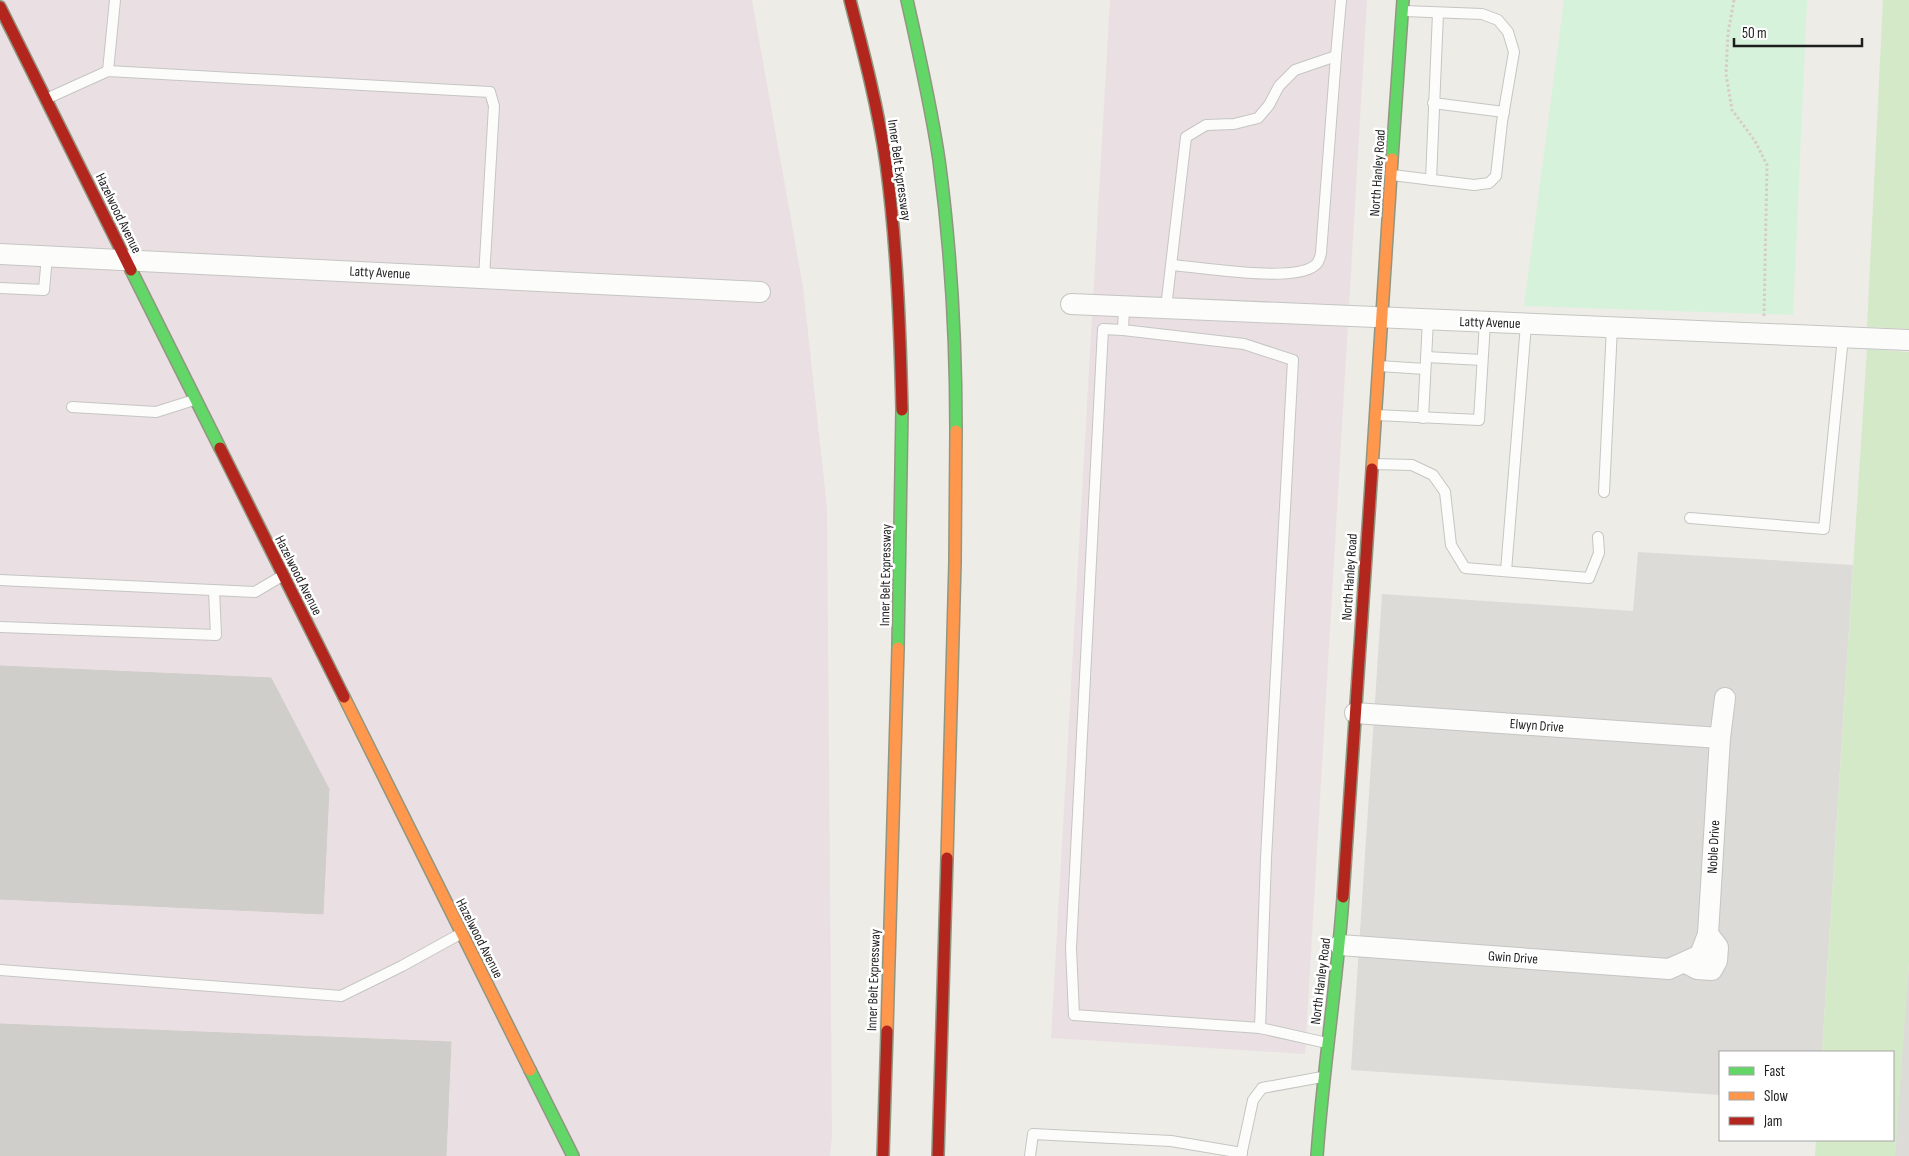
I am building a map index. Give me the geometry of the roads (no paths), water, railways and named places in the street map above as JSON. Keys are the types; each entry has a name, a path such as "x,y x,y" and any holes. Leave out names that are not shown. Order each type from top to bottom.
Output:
{"main road":[{"name":"Inner Belt Expressway","path":"850,0 868,69 880,130 896,253 898,316 900,571 883,1156"},
{"path":"907,0 921,54 940,160 951,276 955,390 954,585 938,1156"},
{"name":"North Hanley Road","path":"1317,1156 1323,1076 1340,945 1403,6"},
{"name":"Hazelwood Avenue","path":"0,8 572,1156"}],"street":[{"name":"Latty Avenue","path":"0,254 760,292"},
{"name":"Latty Avenue","path":"1071,304 1909,340"},
{"name":"Noble Drive","path":"1693,959 1708,934 1720,738 1725,698"},
{"name":"Elwyn Drive","path":"1355,713 1720,738"},
{"name":"Gwin Drive","path":"1340,945 1670,969 1693,959"}],"lane":[{"path":"108,71 115,0"},
{"path":"1171,264 1280,274 1306,271 1316,266 1322,253 1341,0"},
{"path":"1392,175 1474,185 1489,183 1496,176 1514,52 1508,32 1498,20 1482,14 1438,13 1403,6"},
{"path":"1430,180 1438,13"},
{"path":"1166,308 1186,137 1206,125 1234,124 1258,118 1269,105 1279,86 1295,70 1336,56"},
{"path":"46,99 108,71 490,92 494,106 484,278"},
{"path":"1433,102 1504,112"},
{"path":"0,288 44,290 48,256"},
{"path":"1123,330 1124,307"},
{"path":"1422,418 1428,320"},
{"path":"1376,415 1479,420 1485,322"},
{"path":"1506,571 1526,324"},
{"path":"1604,492 1612,327"},
{"path":"1260,1028 1266,858 1293,360 1244,344 1103,329 1071,948 1074,1015 1260,1028 1328,1043"},
{"path":"1690,518 1824,529 1843,337"},
{"path":"1426,357 1482,360"},
{"path":"1380,366 1425,369"},
{"path":"72,407 156,412 195,399"},
{"path":"1372,464 1412,465 1433,475 1445,492 1451,544 1465,568 1589,578 1599,553 1598,537"},
{"path":"0,580 255,592 283,576"},
{"path":"0,627 216,635 214,590"},
{"path":"0,970 341,996 402,966 461,933"},
{"path":"1030,1156 1033,1134 1171,1142 1242,1154 1253,1100 1262,1088 1323,1076"}]}
